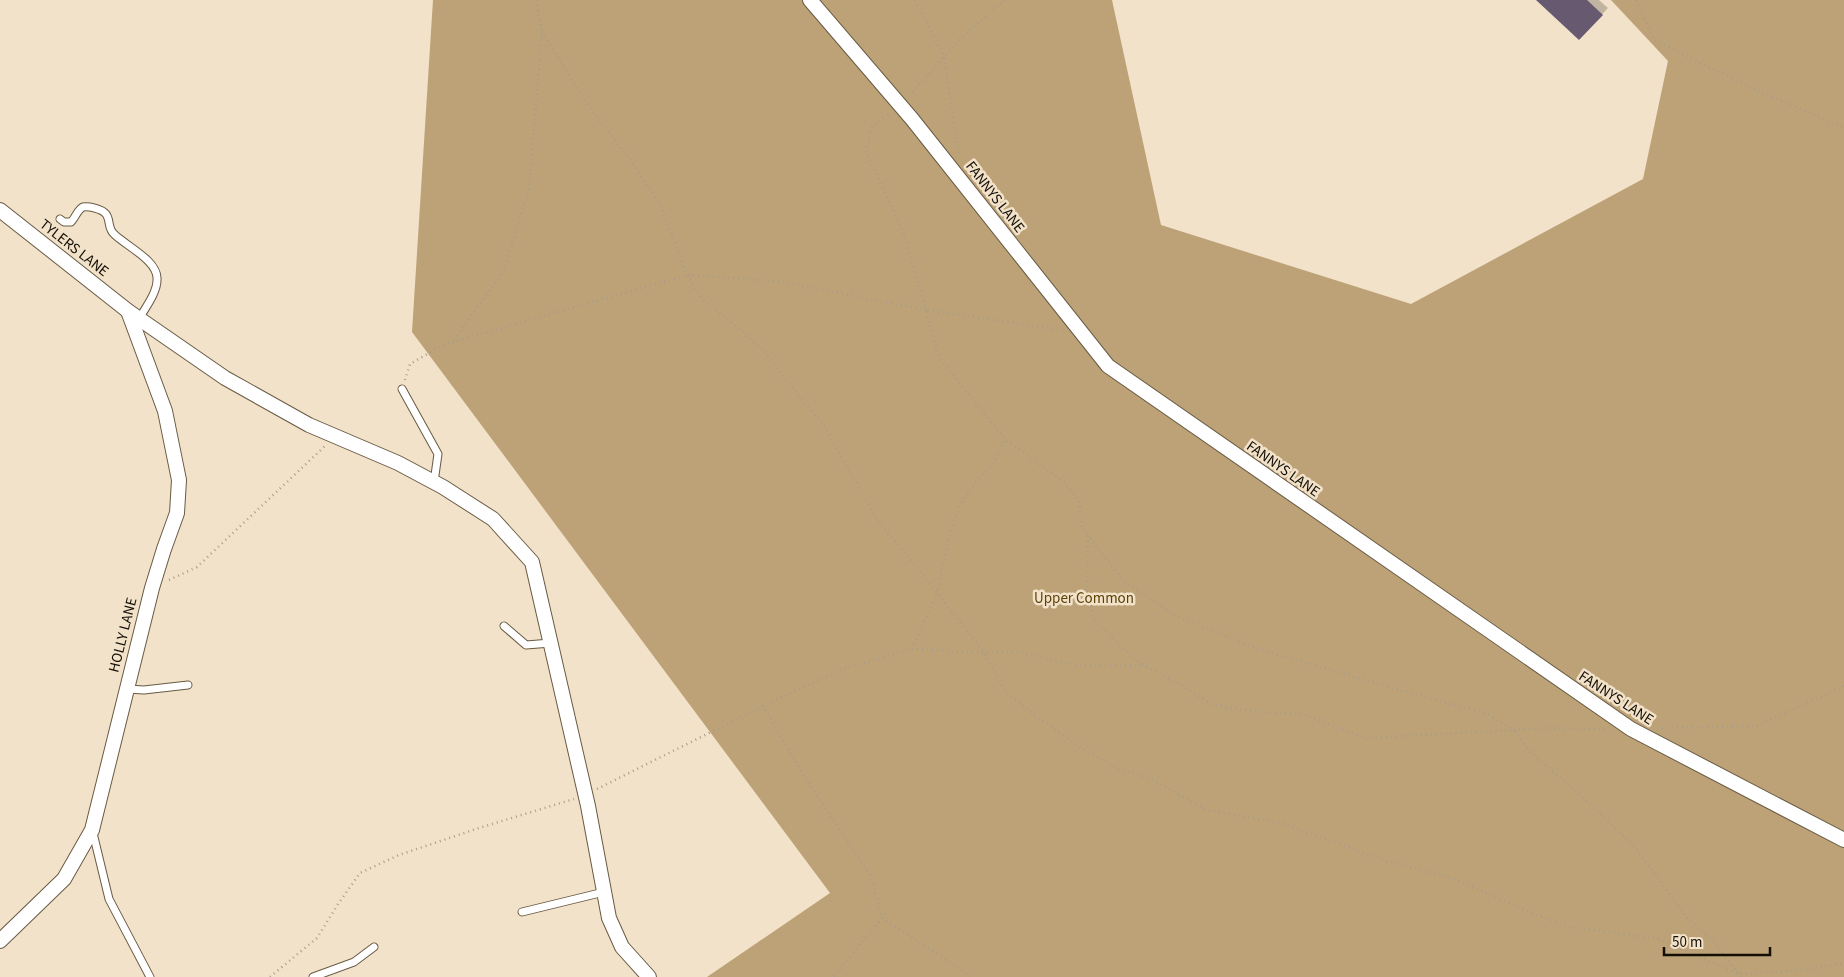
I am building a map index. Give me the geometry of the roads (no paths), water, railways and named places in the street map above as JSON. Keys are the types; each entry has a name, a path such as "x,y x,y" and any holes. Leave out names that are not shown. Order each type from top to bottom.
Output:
{"street":[{"name":"FANNYS LANE","path":"810,0 900,105 1108,366 1631,729 1844,840"},
{"name":"TYLERS LANE","path":"0,210 134,315 225,378 308,425 398,463 434,482 493,519 532,562 585,795 609,918 622,947 649,977"},
{"name":"HOLLY LANE","path":"0,941 64,879 92,830 152,588 177,513 179,480 165,411 134,315"}],"lane":[{"path":"60,219 64,222 71,222 81,208 84,207 105,212 112,233 142,256 155,270 158,279 156,289 134,315"},
{"path":"402,389 438,454 434,482"},
{"path":"504,626 526,645 551,643"},
{"path":"126,689 144,690 188,685"},
{"path":"92,830 109,898 150,977"},
{"path":"522,912 604,892"},
{"path":"313,977 354,962 374,947"}],"park label":[{"name":"Upper Common","path":"1084,598"}]}
